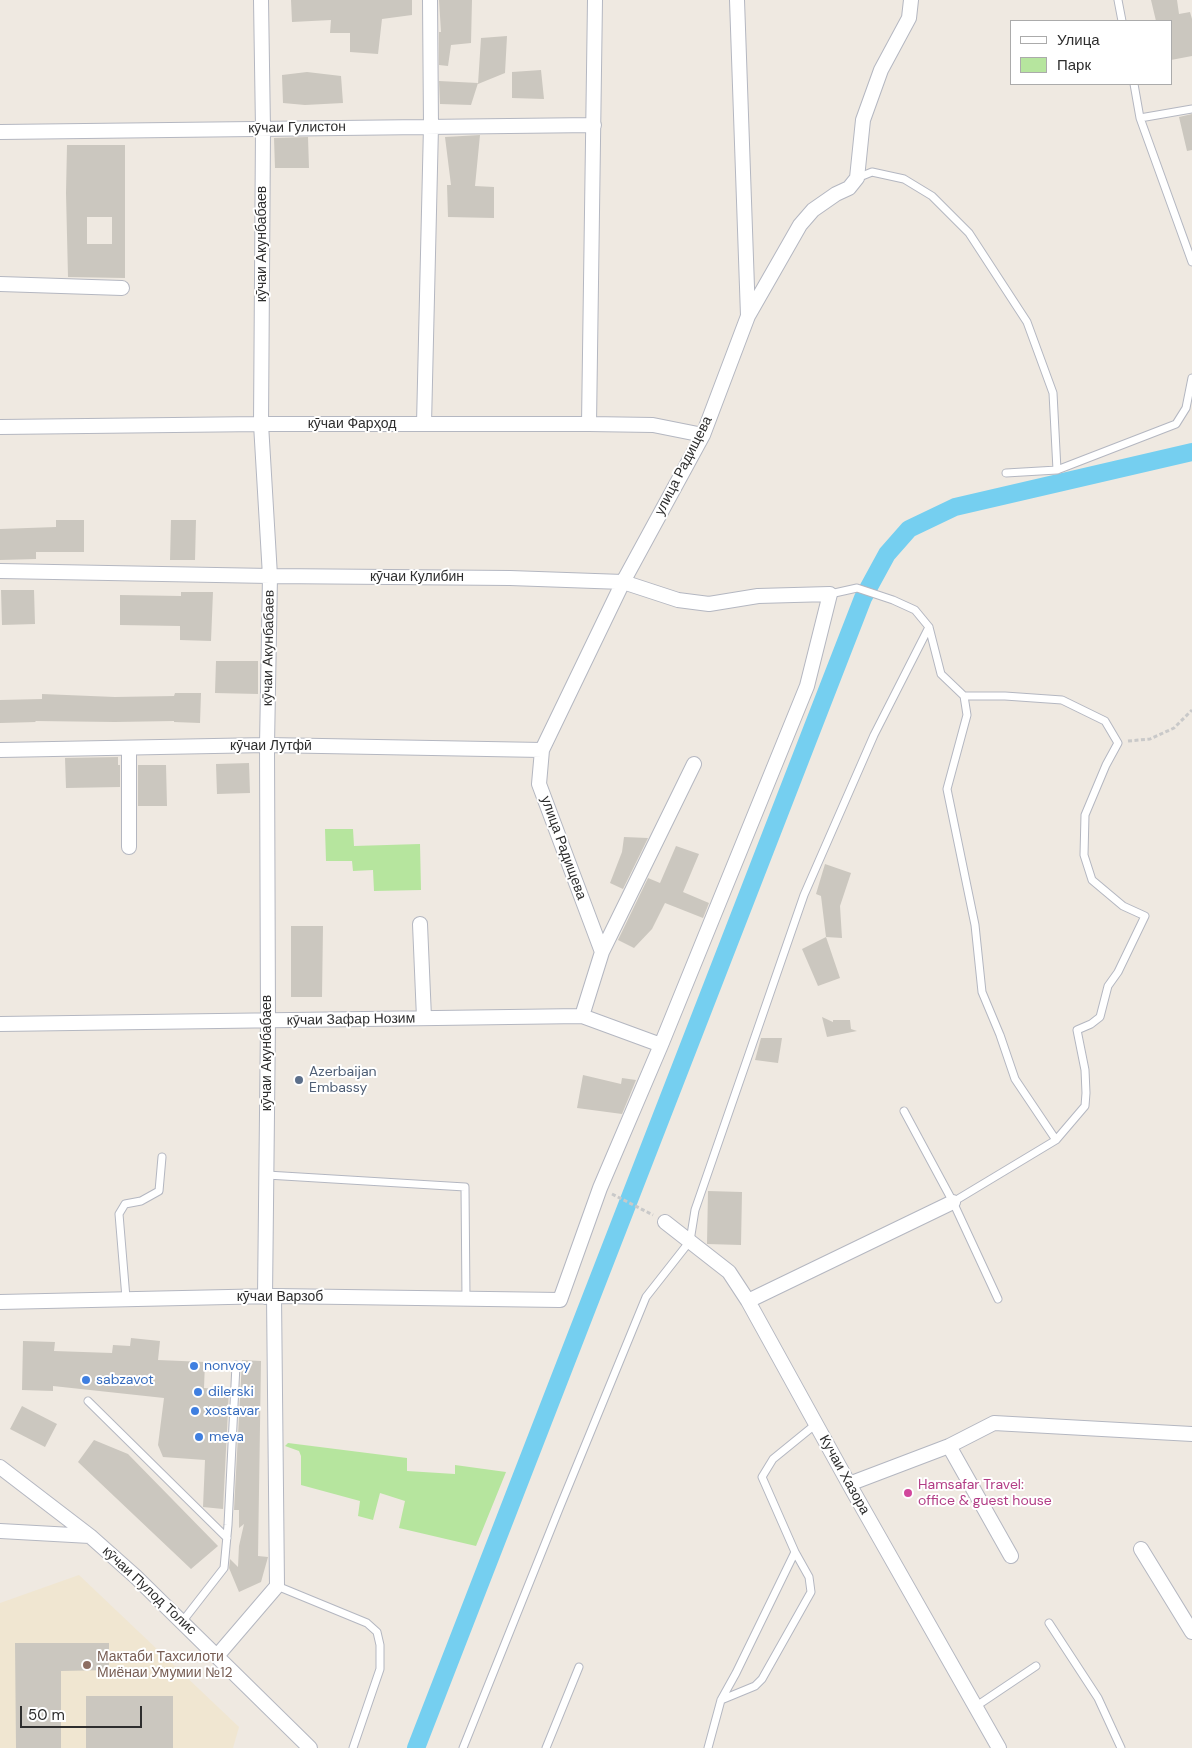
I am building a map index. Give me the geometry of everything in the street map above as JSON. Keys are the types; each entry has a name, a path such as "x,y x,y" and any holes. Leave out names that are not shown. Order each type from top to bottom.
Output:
{"street":[{"name":"кӯчаи Акунбабаев","path":"261,0 263,129 261,424 270,576 267,746 267,1175 277,1586"},
{"path":"424,424 431,126 430,0"},
{"path":"589,424 595,0"},
{"path":"737,0 748,316"},
{"path":"857,178 863,120 881,70 908,18 911,0"},
{"name":"кӯчаи Гулистон","path":"0,132 594,125"},
{"name":"улица Радищева","path":"602,952 539,784 542,750 623,582 703,435 748,316 800,225 813,210 848,188 857,178"},
{"path":"0,284 122,288"},
{"name":"кӯчаи Фарҳод","path":"0,427 261,424 589,424 653,425 703,435"},
{"name":"кӯчаи Кулибин","path":"0,571 510,578 623,582 678,600 709,604 758,596 830,594"},
{"path":"600,1188 661,1045 807,686 830,594"},
{"name":"кӯчаи Лутфӣ","path":"0,750 267,746 542,750"},
{"path":"129,748 130,847"},
{"path":"661,1045 582,1016 602,952 694,764"},
{"path":"420,924 424,1018"},
{"name":"кӯчаи Зафар Нозим","path":"0,1024 582,1016"},
{"name":"кӯчаи Варзоб","path":"0,1302 270,1296 560,1300 600,1188"},
{"path":"748,1301 953,1202"},
{"name":"Кучаи Хазора","path":"665,1222 729,1272 748,1301 849,1484 999,1748"},
{"path":"849,1484 949,1446 994,1423 1192,1434"},
{"path":"949,1446 1011,1556"},
{"name":"кӯчаи Пулод Толис","path":"0,1466 90,1536 136,1577 310,1748"},
{"path":"0,1531 90,1536"},
{"path":"1141,1549 1192,1632"},
{"path":"217,1656 277,1586"}],"lane":[{"path":"1118,0 1122,20"},
{"path":"1134,85 1140,118 1192,262"},
{"path":"1140,118 1192,109"},
{"path":"857,178 872,172 904,179 932,196 969,234 1027,322 1053,393 1057,470"},
{"path":"1006,473 1057,470 1176,424 1186,408 1192,378"},
{"path":"830,594 857,588 893,600 915,610 929,627 942,674 964,696 967,715 947,789 975,925 982,992 1000,1035 1015,1079 1056,1140"},
{"path":"463,1748 558,1509 646,1297 690,1241 695,1210 804,896 874,735 929,627"},
{"path":"953,1202 1056,1140 1084,1106 1086,1093 1085,1070 1077,1030 1091,1024 1100,1017 1108,986 1118,972 1145,916 1123,906 1092,880 1084,855 1084,815 1118,743 1105,721 1062,700 1005,696 964,696"},
{"path":"904,1110 953,1202 998,1299"},
{"path":"126,1298 119,1214 125,1204 141,1201 159,1191 162,1157"},
{"path":"267,1175 465,1187 466,1299"},
{"path":"182,1622 224,1568 236,1365"},
{"path":"88,1401 227,1538"},
{"path":"721,1700 755,1686 762,1679 811,1592 810,1577 795,1552 762,1477 773,1460 816,1424"},
{"path":"708,1748 721,1700 795,1552"},
{"path":"277,1586 367,1623 377,1632 380,1644 380,1669 353,1748"},
{"path":"1049,1622 1098,1698 1121,1748"},
{"path":"975,1707 1036,1666"},
{"path":"546,1748 579,1667"}],"path":[{"path":"1118,743 1150,739 1174,728 1192,710"},
{"path":"600,1188 665,1222"}],"shaded area":[{"name":"Мактаби Тахсилоти Миёнаи Умумии №12","path":"79,1575 239,1727 233,1748 0,1748 0,1603"}],"green space":[{"path":"325,829 353,829 354,846 420,844 421,890 374,891 373,870 353,871 352,861 326,861"},
{"path":"288,1443 407,1458 407,1471 455,1474 455,1465 506,1472 476,1546 399,1528 405,1501 380,1493 373,1520 358,1516 360,1501 301,1485 301,1456 299,1451 285,1446"}],"building":[{"path":"291,0 412,0 412,15 382,19 378,54 350,52 350,33 330,33 331,20 292,22"},
{"path":"439,0 472,0 471,43 451,45 448,66 439,65 439,32 441,32"},
{"path":"1151,0 1177,0 1179,14 1190,12 1192,19 1192,56 1172,60 1172,20 1156,20"},
{"path":"507,36 505,73 478,84 481,38"},
{"path":"541,70 544,99 512,98 512,72"},
{"path":"307,72 341,76 343,103 305,105 283,103 282,75"},
{"path":"439,81 478,83 471,105 440,104"},
{"path":"1192,114 1192,150 1187,151 1179,117"},
{"path":"480,135 475,186 494,187 494,218 448,217 447,185 451,185 445,137"},
{"path":"308,137 309,168 275,168 274,138"},
{"path":"67,145 125,145 125,278 68,277","holes":["87,217 112,217 112,244 87,244"]},
{"path":"56,520 84,520 84,552 36,552 36,559 0,560 0,529 56,527"},
{"path":"171,520 196,520 195,560 170,560"},
{"path":"1,590 34,590 35,624 2,625"},
{"path":"181,592 213,592 211,641 180,640 180,626 120,625 120,595 181,596"},
{"path":"216,661 258,661 258,694 215,693"},
{"path":"175,693 201,693 200,723 174,721 35,721 0,723 0,700 42,699 42,694 115,697 174,696"},
{"path":"118,757 120,787 66,788 65,758"},
{"path":"249,763 250,793 217,794 216,764"},
{"path":"138,765 166,765 167,806 138,806"},
{"path":"624,837 648,838 623,889 610,883 622,852"},
{"path":"676,846 699,854 683,892 709,903 703,918 665,903 652,929 634,948 618,940 648,878 660,883"},
{"path":"825,864 851,873 840,906 842,938 826,937 821,896 816,894"},
{"path":"291,926 323,926 322,997 291,997"},
{"path":"826,937 840,978 818,986 802,949"},
{"path":"822,1017 833,1022 833,1020 850,1020 851,1029 857,1031 827,1037"},
{"path":"761,1038 782,1038 778,1063 755,1060"},
{"path":"583,1075 621,1084 622,1078 636,1080 622,1114 577,1108"},
{"path":"708,1191 742,1192 741,1245 707,1244"},
{"path":"131,1338 160,1341 158,1360 205,1362 204,1388 229,1390 223,1509 203,1507 205,1460 163,1457 158,1445 164,1398 53,1386 53,1391 22,1390 23,1341 55,1342 54,1351 112,1353 113,1345 130,1346"},
{"path":"242,1360 261,1361 258,1556 268,1557 261,1582 239,1592 229,1568 230,1559 238,1567 239,1546 244,1524 239,1528 239,1510 234,1510"},
{"path":"22,1406 57,1424 45,1447 10,1429"},
{"path":"94,1440 128,1454 218,1546 191,1569 78,1462"},
{"path":"15,1643 109,1643 109,1670 61,1671 61,1748 16,1748"},
{"path":"86,1696 173,1696 173,1748 86,1748"}],"waterway":[{"path":"416,1748 863,598 887,554 909,529 955,507 1192,452"}],"place":[{"name":"Azerbaijan Embassy","path":"299,1080"},
{"name":"nonvoy","path":"194,1366"},
{"name":"sabzavot","path":"86,1380"},
{"name":"dilerski","path":"198,1392"},
{"name":"xostavar","path":"195,1411"},
{"name":"meva","path":"199,1437"},
{"name":"Hamsafar Travel: office & guest house","path":"908,1493"},
{"name":"Мактаби Тахсилоти Миёнаи Умумии №12","path":"87,1665"}]}
